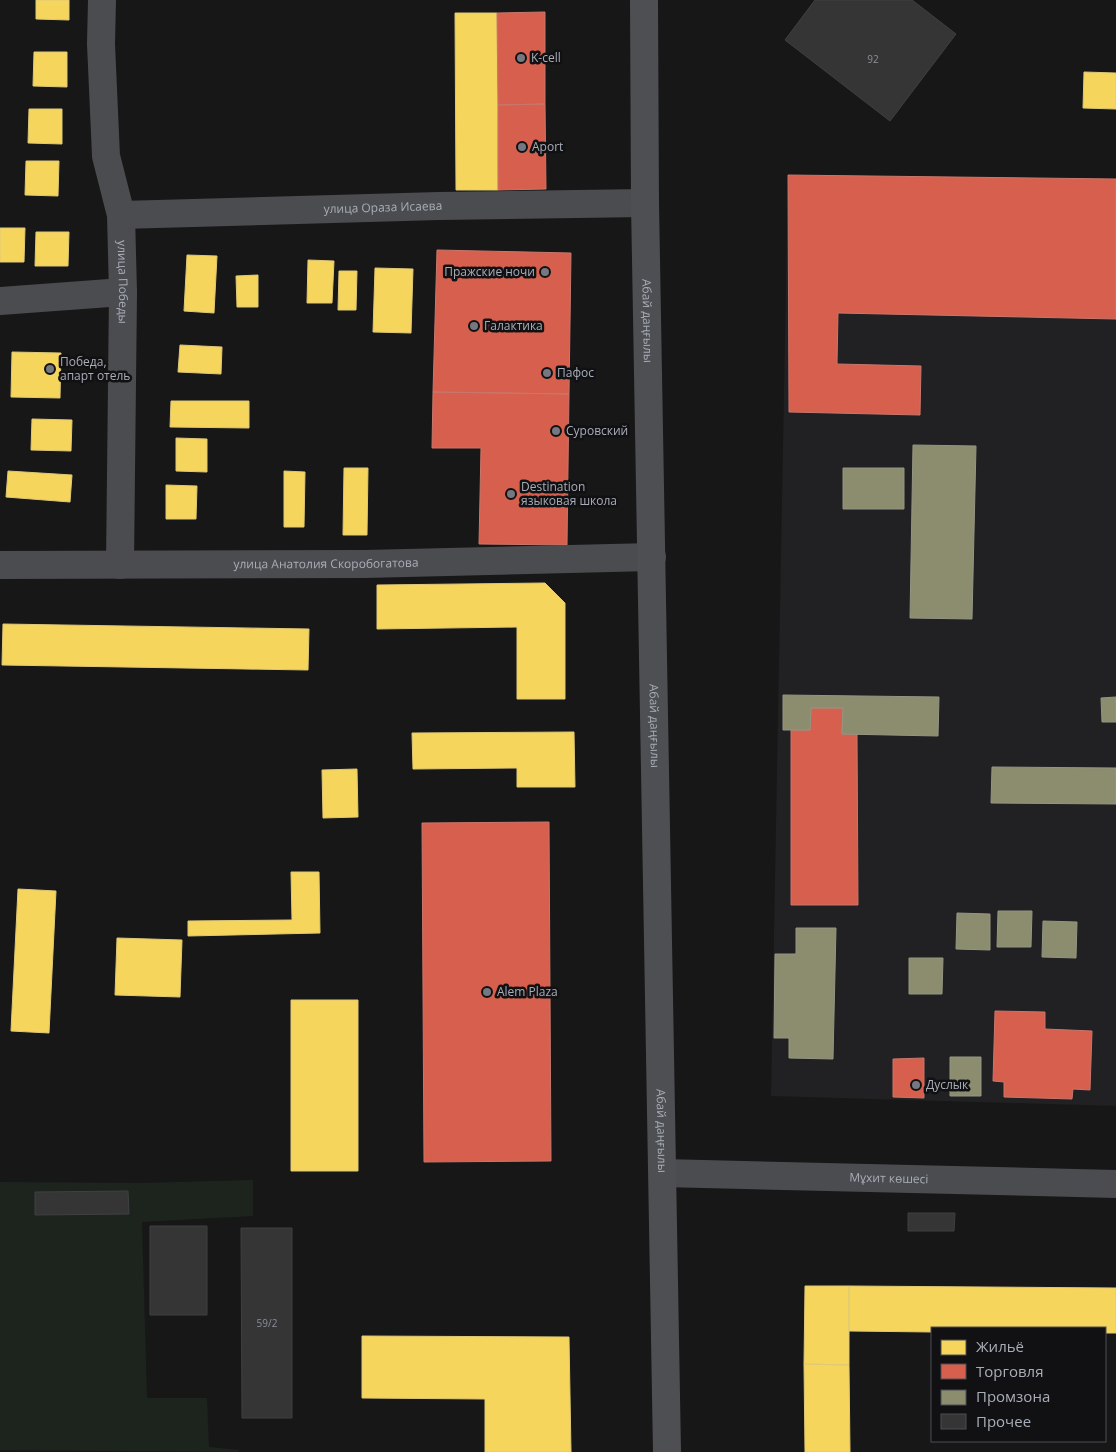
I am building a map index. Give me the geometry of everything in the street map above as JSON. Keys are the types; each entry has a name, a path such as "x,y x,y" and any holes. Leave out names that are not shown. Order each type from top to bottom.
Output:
{"main road":[{"name":"Абай даңғылы","path":"644,0 645,203 667,1452"}],"street":[{"name":"улица Победы","path":"102,0 101,44 106,156 121,215 123,292 120,565"},
{"name":"улица Ораза Исаева","path":"121,215 440,206 645,203"},
{"path":"0,301 123,292"},
{"name":"улица Анатолия Скоробогатова","path":"0,565 375,564 652,557"},
{"name":"Мұхит көшесі","path":"662,1173 1116,1184"}],"shaded area":[{"path":"788,175 1116,179 1116,1106 771,1096"},
{"path":"253,1180 253,1216 142,1222 147,1398 207,1398 209,1447 239,1450 239,1452 0,1450 0,1182 141,1183"}],"building: Жильё":[{"path":"36,0 69,0 69,20 36,19"},
{"path":"455,13 497,13 498,190 456,190"},
{"path":"34,52 67,52 67,87 33,86"},
{"path":"1084,72 1116,73 1116,109 1083,108"},
{"path":"29,109 62,109 62,144 28,143"},
{"path":"26,161 59,161 58,196 25,195"},
{"path":"0,228 25,228 24,262 0,262"},
{"path":"36,232 69,232 68,266 35,266"},
{"path":"187,255 217,256 214,313 184,311"},
{"path":"308,260 334,261 332,303 307,303"},
{"path":"375,268 413,269 411,333 373,332"},
{"path":"339,271 357,271 356,310 338,310"},
{"path":"258,275 258,307 237,307 236,276"},
{"path":"180,345 222,347 221,374 178,372"},
{"path":"12,352 61,353 60,398 11,397"},
{"path":"171,401 249,401 249,428 170,427"},
{"path":"32,419 72,420 71,451 31,450"},
{"path":"176,438 207,439 207,472 176,471"},
{"path":"344,468 368,468 367,535 343,535"},
{"path":"8,471 72,475 70,502 6,497"},
{"path":"284,471 305,472 304,527 284,527"},
{"path":"166,485 197,486 196,519 166,519"},
{"path":"545,583 565,603 565,699 517,699 517,627 377,629 377,585"},
{"path":"3,624 309,629 308,670 2,665"},
{"path":"574,732 575,787 517,787 517,768 413,769 412,733"},
{"path":"357,769 358,817 323,818 322,770"},
{"path":"291,872 319,872 320,933 188,936 188,921 292,920"},
{"path":"18,889 56,891 49,1033 11,1031"},
{"path":"117,938 182,940 180,997 115,995"},
{"path":"291,1000 358,1000 358,1171 291,1171"},
{"path":"805,1286 849,1286 849,1365 804,1364"},
{"path":"849,1286 1116,1288 1116,1333 1106,1333 1106,1327 931,1327 931,1332 849,1331"},
{"path":"362,1336 569,1337 571,1452 485,1452 485,1399 362,1398"},
{"path":"804,1364 849,1365 850,1452 805,1452"}],"building: Торговля":[{"name":"K-cell","path":"545,12 545,104 498,105 497,13"},
{"name":"Aport","path":"545,104 546,189 498,190 498,105"},
{"path":"788,175 1116,179 1116,319 838,313 837,364 921,366 920,415 789,412"},
{"name":"Галактика","path":"437,250 571,253 569,394 433,392"},
{"path":"433,392 569,394 567,545 479,544 481,448 432,448"},
{"path":"811,708 843,708 842,734 857,734 858,905 791,905 791,730 810,730"},
{"name":"Alem Plaza","path":"549,822 551,1161 424,1162 422,823"},
{"path":"995,1011 1045,1012 1045,1029 1092,1031 1090,1090 1073,1089 1072,1099 1004,1097 1004,1082 993,1081"},
{"path":"924,1058 924,1098 893,1097 893,1059"}],"building: Промзона":[{"path":"913,445 976,446 972,619 910,618"},
{"path":"843,468 904,468 904,509 843,509"},
{"path":"783,695 939,697 938,736 842,734 843,708 811,708 810,730 783,730"},
{"path":"1116,697 1116,722 1102,722 1101,698"},
{"path":"992,767 1116,768 1116,804 991,803"},
{"path":"998,911 1032,911 1031,947 997,947"},
{"path":"957,913 990,914 990,950 956,949"},
{"path":"1043,921 1077,922 1076,958 1042,957"},
{"path":"796,928 836,928 833,1059 789,1058 789,1038 774,1038 775,954 796,954"},
{"path":"909,958 943,958 942,994 909,994"},
{"path":"950,1057 981,1057 981,1096 950,1096"}],"building: Прочее":[{"path":"815,0 912,0 956,34 890,121 785,40"},
{"path":"128,1191 129,1214 35,1215 35,1192"},
{"path":"908,1213 955,1213 954,1231 908,1231"},
{"path":"150,1226 207,1226 207,1315 150,1315"},
{"path":"241,1228 292,1228 292,1418 242,1418"}],"place":[{"name":"K-cell","path":"521,58"},
{"name":"Aport","path":"522,147"},
{"name":"Пражские ночи","path":"545,272"},
{"name":"Галактика","path":"474,326"},
{"name":"Победа, апарт отель","path":"50,369"},
{"name":"Пафос","path":"547,373"},
{"name":"Суровский","path":"556,431"},
{"name":"Destination языковая школа","path":"511,494"},
{"name":"Alem Plaza","path":"487,992"},
{"name":"Дуслык","path":"916,1085"}]}
